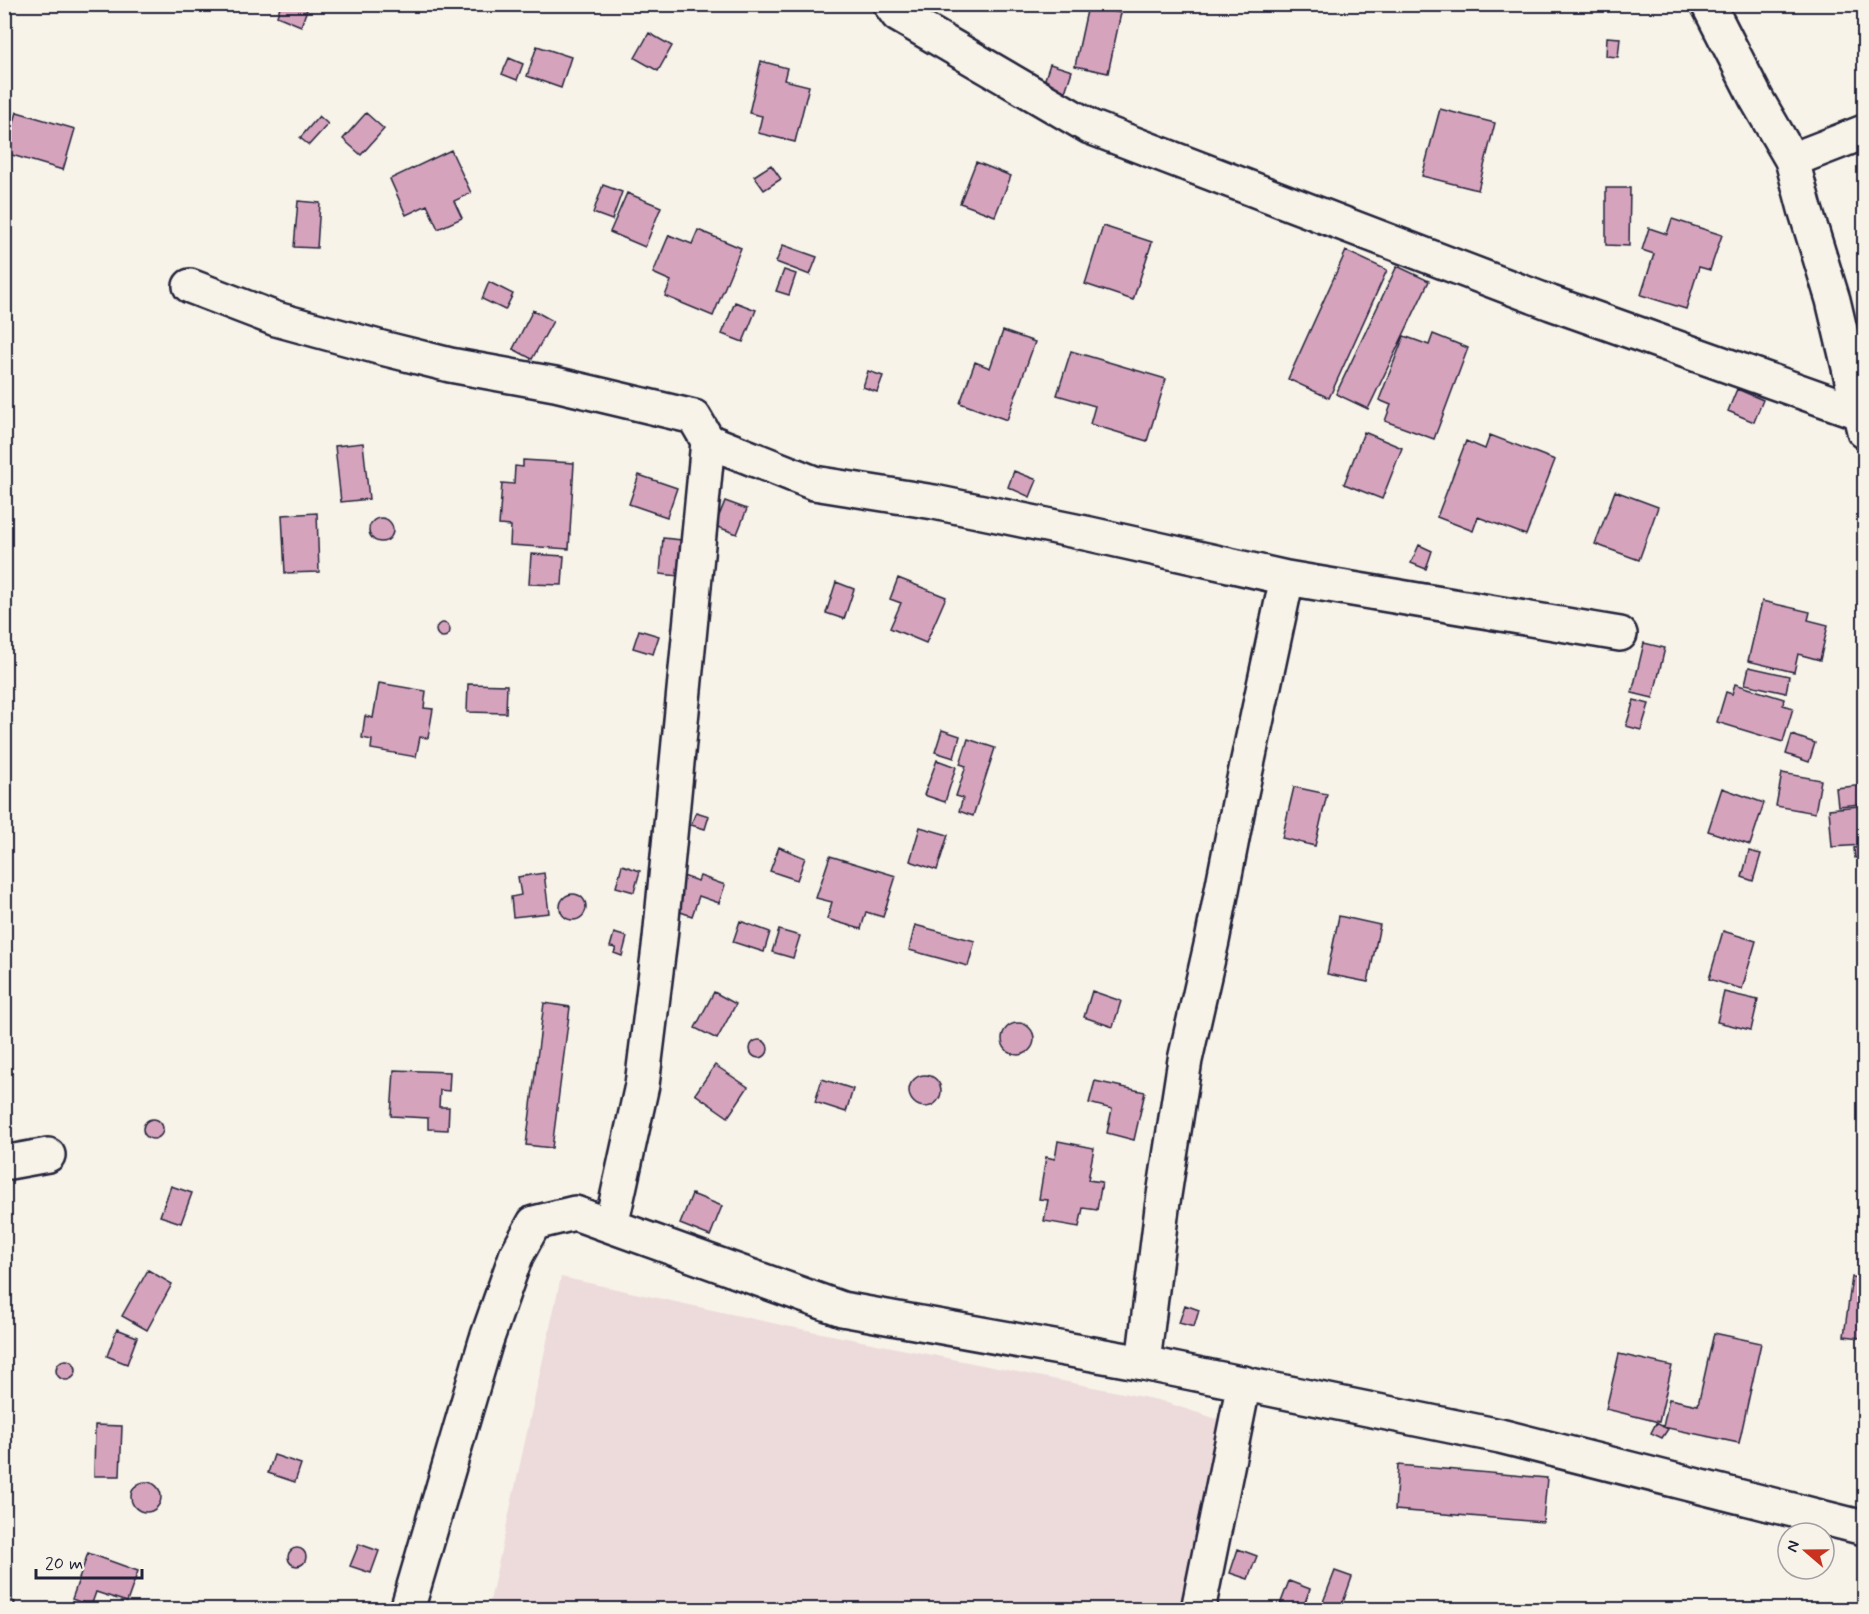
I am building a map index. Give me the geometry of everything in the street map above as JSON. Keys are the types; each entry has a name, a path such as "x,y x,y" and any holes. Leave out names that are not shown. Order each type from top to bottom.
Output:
{"street":[{"path":"890,4 898,15 1090,127 1862,422"},
{"path":"1708,4 1756,98 1792,160 1833,300 1862,422"},
{"path":"1792,160 1864,132"},
{"path":"190,286 276,319 382,348 450,365 576,389 694,417 708,441 659,951 642,1085 611,1226"},
{"path":"708,441 814,483 934,502 1287,578 1620,634"},
{"path":"1143,1363 1162,1208 1185,1060 1287,578"},
{"path":"4,1163 48,1155"},
{"path":"407,1610 483,1352 516,1256 534,1223 575,1213 842,1309 1143,1363 1500,1436 1864,1528"},
{"path":"1198,1610 1244,1383"}],"shaded area":[{"path":"561,1277 786,1326 1158,1400 1220,1420 1188,1609 488,1610"}],"building":[{"path":"281,4 309,4 301,26 277,16"},
{"path":"1088,6 1121,13 1108,73 1075,66"},
{"path":"649,33 672,46 658,71 635,58"},
{"path":"1607,37 1620,38 1618,57 1606,56"},
{"path":"537,46 571,57 561,88 527,76"},
{"path":"509,58 523,64 517,80 502,74"},
{"path":"761,61 787,68 784,80 809,86 795,142 758,133 762,116 749,113"},
{"path":"1050,64 1072,71 1065,92 1043,85"},
{"path":"1440,109 1495,123 1478,190 1422,176"},
{"path":"17,112 75,129 63,170 5,153"},
{"path":"366,113 384,129 361,155 343,139"},
{"path":"319,116 328,124 309,145 300,138"},
{"path":"451,150 471,193 454,201 462,218 438,229 427,205 406,215 390,179"},
{"path":"976,162 1011,176 995,216 960,203"},
{"path":"771,165 781,179 764,190 754,176"},
{"path":"603,185 622,192 612,220 593,213"},
{"path":"1606,188 1630,188 1629,246 1606,245"},
{"path":"627,193 661,207 645,247 610,232"},
{"path":"298,201 320,203 317,248 294,247"},
{"path":"1672,219 1722,235 1710,270 1699,267 1686,309 1641,295 1654,254 1642,250 1649,228 1667,234"},
{"path":"1103,226 1152,242 1133,300 1085,284"},
{"path":"698,230 741,248 713,316 665,296 671,281 653,273 669,235 692,244"},
{"path":"783,245 817,257 810,275 776,262"},
{"path":"1346,251 1387,270 1329,398 1288,379"},
{"path":"1397,266 1429,281 1368,409 1336,394"},
{"path":"784,270 796,274 789,295 776,291"},
{"path":"489,282 513,294 505,310 482,299"},
{"path":"735,302 756,310 743,342 722,334"},
{"path":"533,310 553,321 532,359 513,349"},
{"path":"1003,331 1035,342 1007,420 960,403 975,362 990,368"},
{"path":"1433,334 1468,348 1434,439 1385,421 1391,405 1379,400 1404,336 1429,345"},
{"path":"1071,351 1166,379 1147,441 1090,424 1095,406 1057,395"},
{"path":"868,371 883,376 877,392 863,387"},
{"path":"1737,389 1763,400 1754,422 1728,411"},
{"path":"1364,432 1402,448 1382,499 1344,484"},
{"path":"1490,435 1555,460 1526,535 1478,517 1473,531 1437,517 1466,441 1485,449"},
{"path":"363,443 369,499 341,502 335,446"},
{"path":"523,460 574,463 569,549 510,545 511,526 499,525 502,483 514,484 515,466 523,467"},
{"path":"1014,471 1037,480 1030,497 1008,487"},
{"path":"639,475 677,488 667,517 629,504"},
{"path":"1615,491 1658,507 1639,560 1595,544"},
{"path":"725,501 747,509 737,534 715,526"},
{"path":"317,513 319,572 285,573 282,515"},
{"path":"381,518 390,521 393,530 390,539 381,542 372,539 369,530 372,521"},
{"path":"663,538 682,540 679,576 660,574"},
{"path":"1419,545 1432,551 1426,569 1411,563"},
{"path":"531,554 564,556 562,585 529,584"},
{"path":"898,578 946,597 926,643 890,628 901,603 890,599"},
{"path":"836,582 854,589 844,619 826,613"},
{"path":"1762,601 1810,612 1808,620 1828,625 1820,660 1798,654 1794,672 1748,661"},
{"path":"440,623 446,623 450,630 446,637 440,637 436,633 436,627"},
{"path":"639,630 659,636 653,654 633,648"},
{"path":"1644,643 1665,648 1653,698 1632,693"},
{"path":"1749,667 1789,676 1786,693 1745,684"},
{"path":"379,683 426,691 424,708 433,709 428,738 420,737 416,757 371,749 372,740 362,738 365,716 373,718"},
{"path":"468,684 507,685 506,713 467,712"},
{"path":"1735,684 1784,699 1783,705 1793,708 1783,742 1717,722 1726,692 1732,694"},
{"path":"1634,700 1649,704 1641,730 1626,726"},
{"path":"942,730 960,736 954,758 935,752"},
{"path":"1792,735 1815,743 1809,762 1786,754"},
{"path":"968,739 995,748 973,816 959,811 963,798 956,796 966,766 960,764"},
{"path":"937,760 956,767 945,802 924,795"},
{"path":"1782,773 1821,780 1815,813 1776,806"},
{"path":"1864,785 1864,845 1861,804 1838,806 1836,788"},
{"path":"1294,787 1327,794 1315,846 1282,838"},
{"path":"1722,788 1764,803 1750,845 1708,831"},
{"path":"1859,806 1863,845 1832,847 1829,809"},
{"path":"696,812 709,816 705,829 691,825"},
{"path":"920,827 948,835 937,870 910,861"},
{"path":"779,847 805,858 797,880 770,871"},
{"path":"1864,847 1864,857 1855,858 1854,848"},
{"path":"1749,851 1761,854 1753,881 1742,877"},
{"path":"830,856 896,876 883,917 866,912 861,929 827,919 832,902 816,898"},
{"path":"622,865 640,871 634,892 616,887"},
{"path":"544,873 549,913 513,917 511,897 521,895 518,877"},
{"path":"680,875 698,881 700,876 725,885 719,903 699,896 692,916 669,908"},
{"path":"573,894 582,898 586,907 582,916 573,920 564,916 560,907 564,898"},
{"path":"1339,916 1380,925 1368,982 1327,974"},
{"path":"740,921 770,932 764,952 733,942"},
{"path":"915,925 975,941 968,966 909,950"},
{"path":"779,930 800,936 793,958 772,952"},
{"path":"1723,931 1756,941 1742,989 1709,979"},
{"path":"614,933 627,937 622,956 614,953 616,948 610,947"},
{"path":"1092,991 1121,1001 1113,1027 1084,1017"},
{"path":"714,992 736,1004 717,1039 695,1028"},
{"path":"1724,992 1758,1000 1751,1030 1717,1022"},
{"path":"544,1003 570,1007 552,1148 526,1145"},
{"path":"1018,1023 1029,1028 1034,1039 1029,1050 1018,1055 1007,1050 1002,1039 1007,1028"},
{"path":"755,1040 763,1040 768,1045 766,1056 755,1058 750,1053 750,1045"},
{"path":"715,1065 748,1087 728,1117 695,1094"},
{"path":"394,1070 450,1072 449,1091 440,1090 439,1107 449,1107 448,1130 428,1129 428,1118 391,1116"},
{"path":"925,1075 936,1080 941,1091 936,1102 925,1107 914,1102 909,1091 914,1080"},
{"path":"822,1079 853,1089 846,1112 815,1102"},
{"path":"1095,1081 1145,1092 1134,1140 1107,1133 1112,1109 1089,1103"},
{"path":"153,1119 160,1122 163,1129 160,1136 153,1139 146,1136 143,1129 146,1122"},
{"path":"1058,1141 1094,1148 1088,1180 1102,1182 1097,1210 1083,1208 1079,1227 1044,1221 1048,1200 1039,1199 1046,1157 1055,1159"},
{"path":"171,1186 192,1193 181,1223 160,1216"},
{"path":"692,1194 722,1206 710,1236 680,1224"},
{"path":"1862,1216 1864,1217 1864,1237 1859,1236"},
{"path":"148,1270 172,1284 147,1330 122,1316"},
{"path":"1852,1277 1864,1279 1861,1338 1844,1336"},
{"path":"1185,1305 1199,1310 1194,1327 1179,1323"},
{"path":"117,1329 137,1337 127,1364 107,1356"},
{"path":"1714,1333 1761,1343 1739,1443 1663,1427 1669,1399 1698,1405"},
{"path":"1619,1354 1672,1366 1659,1422 1606,1409"},
{"path":"66,1360 73,1363 76,1370 73,1377 66,1380 59,1377 56,1370 59,1363"},
{"path":"1656,1423 1668,1429 1662,1438 1651,1433"},
{"path":"95,1425 122,1426 120,1476 94,1476"},
{"path":"274,1455 301,1464 295,1482 268,1473"},
{"path":"1398,1465 1547,1478 1543,1522 1395,1510"},
{"path":"146,1482 152,1483 160,1491 160,1503 152,1511 146,1512 140,1511 132,1503 131,1497 132,1491 140,1483"},
{"path":"359,1544 379,1551 371,1573 350,1566"},
{"path":"293,1548 301,1548 306,1553 304,1564 293,1566 288,1561 288,1553"},
{"path":"1238,1549 1257,1556 1248,1579 1230,1573"},
{"path":"88,1553 138,1571 127,1602 96,1592 91,1606 72,1599"},
{"path":"1335,1571 1352,1577 1341,1608 1323,1602"},
{"path":"1289,1581 1310,1589 1302,1610 1278,1610"},
{"path":"4,1599 15,1602 13,1610 4,1610"},
{"path":"1353,1605 1368,1606 1368,1610 1353,1610"}]}
